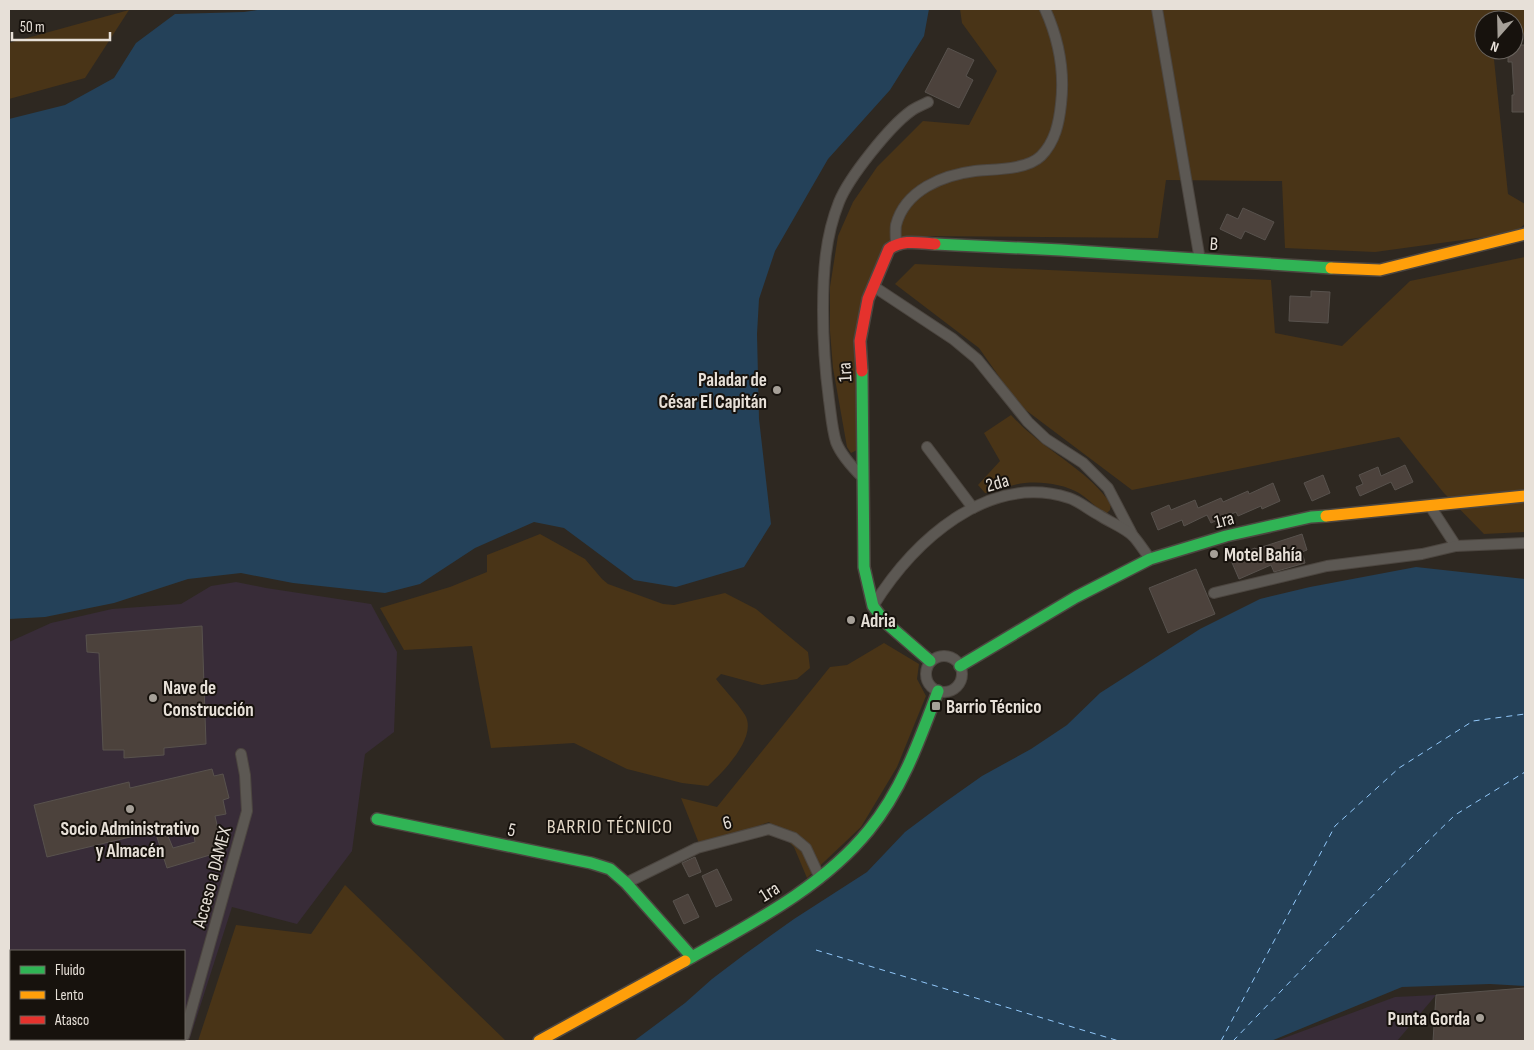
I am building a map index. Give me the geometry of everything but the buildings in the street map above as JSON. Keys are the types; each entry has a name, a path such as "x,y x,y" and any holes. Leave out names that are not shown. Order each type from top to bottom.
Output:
{"street":[{"path":"896,244 896,226 903,208 919,191 934,181 950,176 975,171 1005,169 1028,163 1040,158 1056,135 1062,96 1061,50 1045,9"},
{"path":"1158,9 1200,260"},
{"path":"863,478 851,466 836,442 831,418 826,381 824,340 823,279 825,252 831,223 840,200 853,178 872,151 894,126 912,110 928,102"},
{"name":"B","path":"896,244 906,242 1327,269 1380,270 1525,234"},
{"name":"1ra","path":"896,244 889,249 885,256 873,286 868,300 860,341 863,385 864,568 873,606 885,622 930,661"},
{"path":"873,286 954,339 977,360 1028,422 1046,439 1083,464 1108,488 1133,536"},
{"path":"927,447 973,508"},
{"name":"2da","path":"873,606 890,580 916,550 943,527 973,508 995,499 1024,492 1045,492 1071,498 1133,536 1150,559"},
{"name":"1ra","path":"960,666 1076,597 1150,559 1226,536 1311,517 1525,496"},
{"path":"1430,506 1456,546"},
{"path":"1214,593 1327,566 1422,554 1456,546 1525,543"},
{"path":"936,657 950,657 960,666 961,680 952,690 938,691 932,687 926,674 930,661 936,657"},
{"name":"1ra","path":"539,1041 692,958 786,901 820,878 852,850 877,820 922,735 938,691"},
{"name":"Acceso a DAMEX","path":"185,1032 247,811 246,775 240,754"},
{"name":"5","path":"377,819 591,863 610,869 626,883 692,958"},
{"name":"6","path":"626,883 697,848 769,829 794,838 806,848 820,878"}],"shaded area":[{"path":"960,9 1525,9 1524,34 1524,10 1474,10 1474,60 1494,60 1508,194 1525,204 1525,224 1514,233 1375,252 1285,248 1282,181 1166,180 1158,238 914,236 885,245 855,351 857,450 851,453 847,447 833,368 830,331 830,287 838,236 853,202 877,167 923,121 969,125 997,71 962,23"},
{"path":"129,10 85,78 9,99 9,43"},
{"path":"1525,257 1525,532 1484,534 1443,492 1399,437 1132,490 1019,405 979,348 895,284 915,264 1271,280 1275,333 1342,346 1410,281"},
{"path":"1011,415 1028,432 1093,483 1111,504 1110,510 1106,514 1079,493 1047,483 1022,483 985,493 978,485 1000,461 984,433"},
{"path":"540,534 585,559 608,584 663,604 674,605 725,593 756,609 808,652 810,668 797,679 762,685 721,674 716,679 742,710 748,724 747,733 737,754 708,786 682,783 627,769 574,743 491,748 472,646 404,650 380,608 450,587 487,572 487,555"},
{"path":"236,582 371,604 397,652 394,732 365,754 352,851 297,924 232,907 189,1041 9,1041 9,642 51,623 112,609 181,604 211,586"},
{"path":"884,643 919,664 917,679 926,696 897,767 861,827 807,878 794,847 769,822 700,846 681,798 717,807 830,667 847,665"},
{"path":"345,885 506,1041 198,1041 236,925 311,934"},
{"path":"1436,995 1397,1041 1276,1041 1395,997"}],"water":[{"path":"264,9 929,9 924,36 890,90 828,159 775,251 759,299 757,334 759,419 771,524 744,567 676,587 634,580 564,528 534,522 475,548 420,584 385,593 293,583 241,573 188,579 114,603 45,617 9,619 9,119 65,105 114,78 136,43 175,14 244,12"},
{"path":"1416,567 1525,579 1525,986 1490,984 1402,987 1271,1041 634,1041 685,1003 712,979 745,954 794,919 867,872 905,832 941,805 982,776 1031,749 1067,725 1100,693 1200,629 1260,599 1310,587"}],"ferry route":[{"path":"1221,1041 1335,826 1399,768 1473,721 1525,714"},
{"path":"1233,1041 1384,884 1455,815 1525,772"},
{"path":"816,950 1119,1041"}],"traffic: fast":[{"path":"935,244 1061,250 1331,268"},
{"path":"862,371 864,567 873,606 885,622 930,661"},
{"path":"960,666 1076,597 1150,559 1226,536 1311,517 1326,516"},
{"path":"685,961 784,903 830,870 850,851 881,815 901,781 938,691"},
{"path":"377,819 591,863 610,869 626,883 692,957"}],"traffic: slow":[{"path":"1331,268 1380,270 1525,234"},
{"path":"1326,516 1525,496"},
{"path":"539,1041 685,961"}],"traffic: jam":[{"path":"862,371 860,341 868,299 889,249 905,243 935,244"}],"place":[{"name":"Paladar de César El Capitán","path":"777,390"},
{"name":"Motel Bahía","path":"1214,554"},
{"name":"Adria","path":"851,620"},
{"name":"Nave de Construcción","path":"153,698"},
{"name":"Barrio Técnico","path":"936,706"},
{"name":"Socio Administrativo y Almacén","path":"130,809"},
{"name":"Punta Gorda","path":"1480,1018"}],"district":[{"name":"BARRIO TÉCNICO","path":"610,826"}]}
